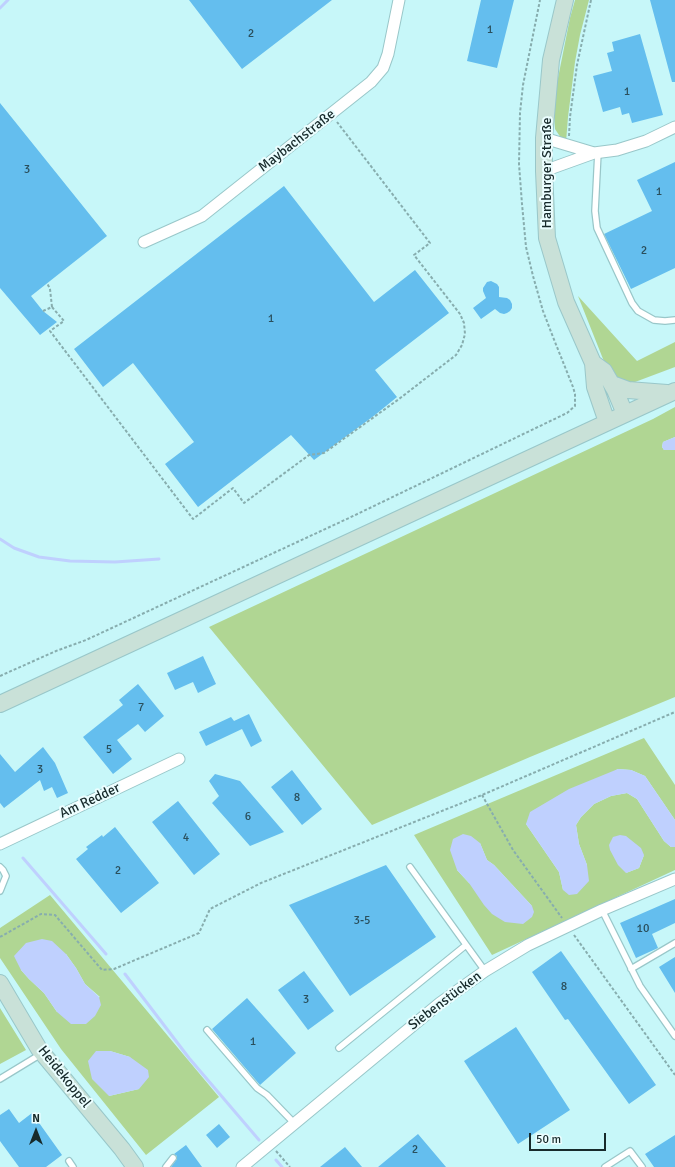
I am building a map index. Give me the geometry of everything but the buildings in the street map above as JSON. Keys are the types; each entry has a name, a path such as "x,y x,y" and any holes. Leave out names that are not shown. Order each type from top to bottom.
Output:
{"main road":[{"name":"Hamburger Straße","path":"565,0 551,60 544,138 544,171 548,238 566,302 593,363 595,387 607,422"},
{"name":"Hamburger Straße","path":"593,363 604,371 612,384 625,414"},
{"path":"612,384 628,390 672,392"},
{"path":"0,704 672,392"},
{"name":"Heidekoppel","path":"0,983 39,1048 122,1148 135,1167"}],"street":[{"name":"Maybachstraße","path":"144,242 202,216 363,90 384,68 399,0"},
{"path":"544,171 596,153 617,150 639,144 675,127"},
{"path":"544,138 596,153"},
{"name":"Am Redder","path":"0,844 179,759"},
{"name":"Siebenstücken","path":"242,1167 440,1003 485,970 528,945 567,926 675,879"}],"lane":[{"path":"596,153 595,211 597,228 632,303 638,311 654,320 675,320"},
{"path":"0,867 6,876 0,891"},
{"path":"410,867 485,970"},
{"path":"602,910 640,986 675,1036"},
{"path":"631,969 675,943"},
{"path":"339,1048 466,945"},
{"path":"207,1030 257,1088 267,1095 294,1124"},
{"path":"0,1079 43,1053"},
{"path":"605,1167 630,1151 642,1167"},
{"path":"166,1167 173,1158"},
{"path":"69,1161 73,1167"}],"path":[{"path":"0,676 56,651 86,640 350,518 567,413 575,406 575,394 573,387 543,311 533,276 526,247 522,204 519,164 520,113 523,85 540,0"},
{"path":"569,142 570,117 576,65 591,0"},
{"path":"47,284 50,289 52,307 64,321 50,331 193,519 233,488 244,503 309,455 324,453 399,399 456,355 462,345 465,334 464,323 460,314 414,255 430,244 332,114"},
{"path":"43,311 52,307"},
{"path":"0,937 41,914 55,915 102,970 114,969 199,933 210,909 261,883 482,795 675,712"},
{"path":"482,795 514,850 675,1075"},
{"path":"270,1144 290,1167"}],"green space":[{"path":"575,0 589,0 575,62 566,142 561,138 555,129 554,114 557,83"},
{"path":"578,296 637,361 675,342 675,367 627,385 607,369"},
{"path":"675,407 675,437 663,442 662,447 664,450 675,450 675,697 372,825 209,627 653,419"},
{"path":"644,738 675,785 675,820 645,776 631,770 618,769 526,824 559,872 563,890 587,865 579,844 576,825 581,817 594,804 611,796 627,793 637,799 664,841 671,847 675,847 675,870 492,955 414,835","holes":["480,843 487,860 494,865 532,906 469,883 457,870","644,855 639,868 626,873"]},
{"path":"50,895 219,1097 146,1155 61,1049 0,958 0,928","holes":["66,954 85,984 100,997 57,1012 44,993 21,970","110,1051 130,1057 139,1089 109,1096"]},
{"path":"0,1008 26,1050 0,1064"}],"water":[{"path":"675,437 675,450 664,450 662,447 663,442"},
{"path":"618,769 631,770 645,776 675,820 675,847 671,847 664,841 637,799 627,793 611,796 594,804 581,817 576,825 579,844 587,865 589,881 577,894 569,895 563,890 559,872 526,824 530,812 569,789"},
{"path":"463,834 471,836 480,843 487,860 494,865 532,906 534,912 532,917 523,924 505,922 492,914 469,883 457,870 450,850 453,839"},
{"path":"620,835 626,836 641,848 644,855 639,868 626,873 618,865 609,845 613,837"},
{"path":"42,939 52,941 66,954 85,984 99,997 101,1005 95,1016 86,1024 71,1024 57,1012 44,993 21,970 14,956 26,943"},
{"path":"96,1051 110,1051 130,1057 148,1070 149,1077 139,1089 109,1096 92,1079 88,1061"}],"waterway":[{"path":"0,8 8,0"},
{"path":"0,539 14,548 39,557 70,561 115,562 159,559"},
{"path":"23,858 106,954"},
{"path":"125,974 189,1058 259,1140"},
{"path":"276,1160 282,1167"}]}
